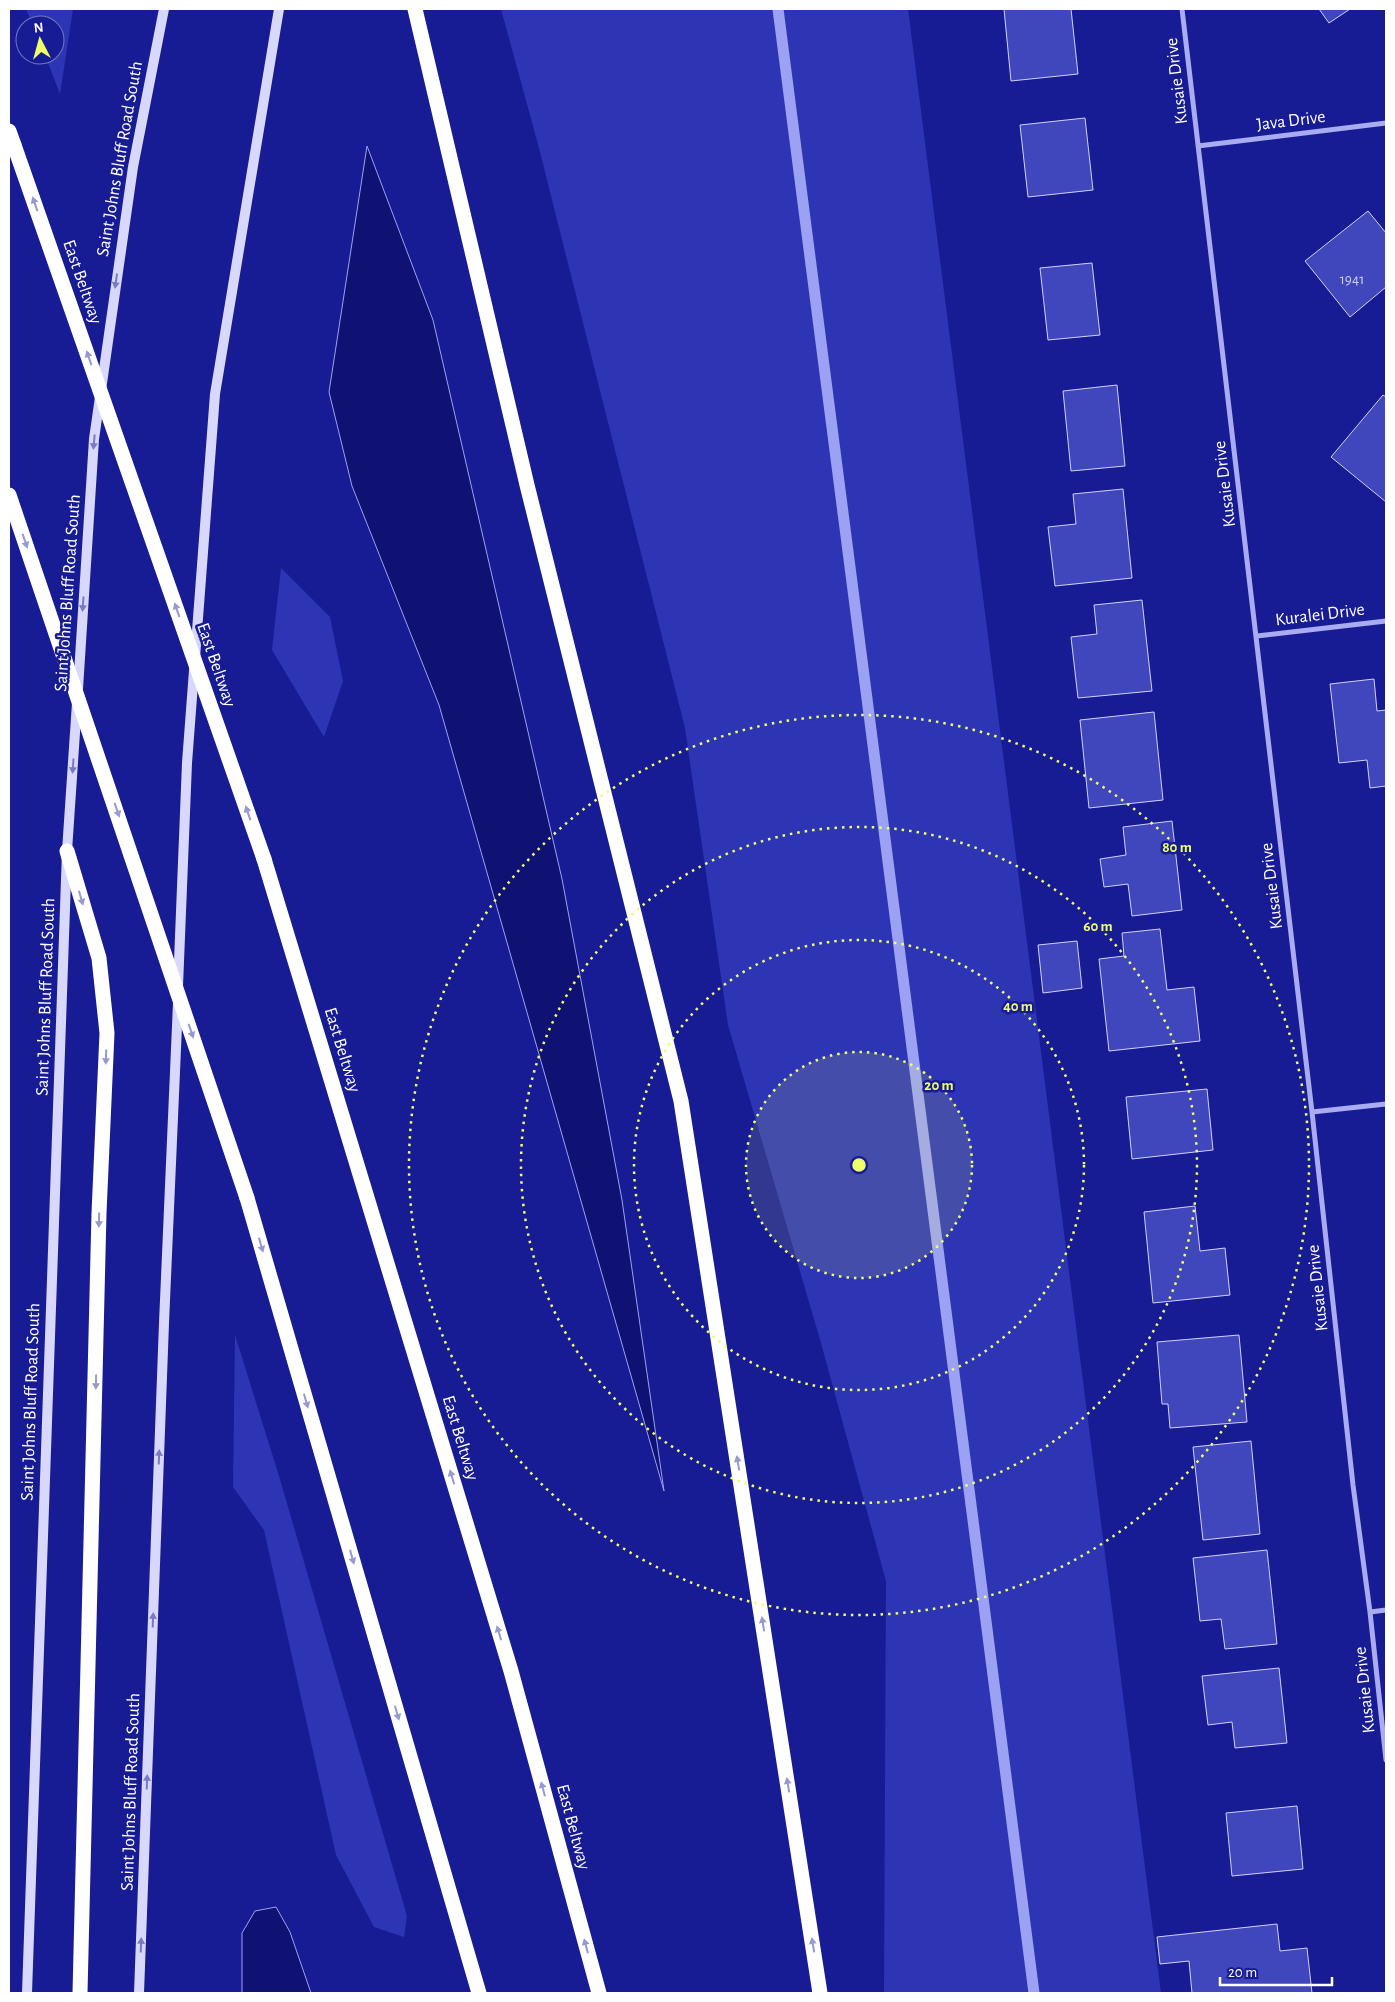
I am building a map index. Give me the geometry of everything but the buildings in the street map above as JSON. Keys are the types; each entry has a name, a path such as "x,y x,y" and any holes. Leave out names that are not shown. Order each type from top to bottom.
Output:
{"highway":[{"path":"415,9 528,485 681,1102 820,1993"},
{"name":"East Beltway","path":"12,138 264,859 511,1671 599,1993"},
{"path":"9,495 248,1198 479,1993"},
{"path":"67,851 99,958 107,1033 100,1213 80,1993"}],"main road":[{"name":"Saint Johns Bluff Road South","path":"27,1993 67,851 94,439 133,167 164,9"},
{"name":"Saint Johns Bluff Road South","path":"139,1993 186,763 200,564 215,394 279,9"}],"street":[{"name":"Kusaie Drive","path":"1182,9 1257,636 1386,1760"},
{"name":"Java Drive","path":"1198,146 1386,123"},
{"name":"Kuralei Drive","path":"1257,636 1386,621"},
{"path":"1312,1112 1386,1104"},
{"path":"1370,1612 1386,1610"}],"shaded area":[{"path":"26,9 73,9 65,61 65,15 29,15"},
{"path":"501,9 908,9 1161,1993 884,1993 886,1581 821,1343 728,1025 685,728 539,148"},
{"path":"49,65 64,65 60,94"},
{"path":"367,146 433,320 562,879 622,1200 664,1491 439,705 352,486 329,392"},
{"path":"281,568 330,617 343,681 324,737 272,650"},
{"path":"235,1335 279,1476 407,1916 404,1937 374,1927 336,1855 264,1530 233,1487"},
{"path":"276,1907 290,1932 311,1993 242,1993 242,1933 255,1911"}],"waterway":[{"path":"778,9 1034,1993"}]}
